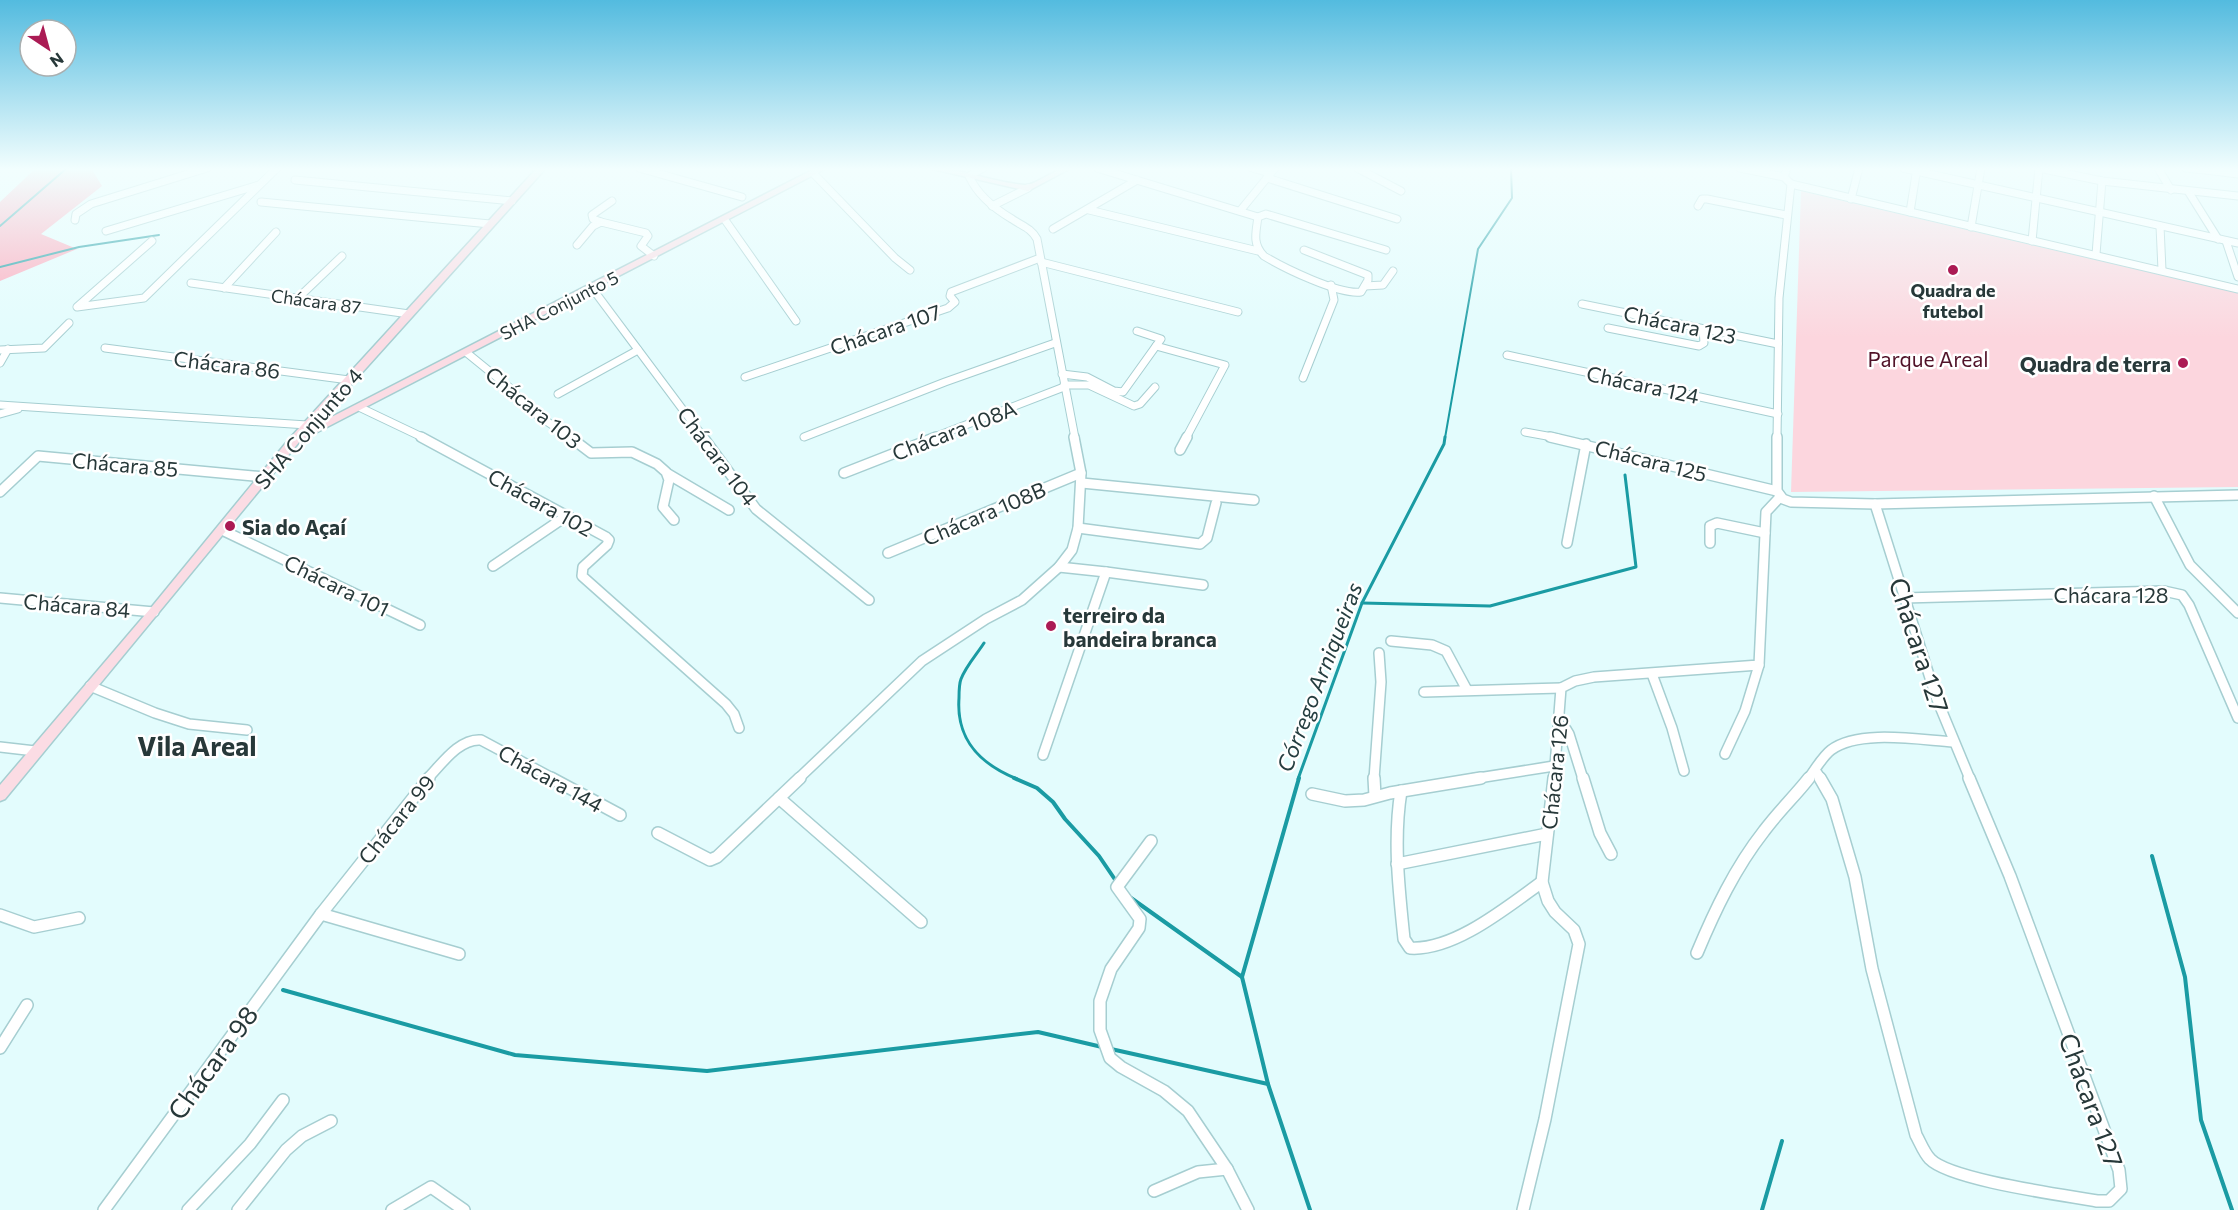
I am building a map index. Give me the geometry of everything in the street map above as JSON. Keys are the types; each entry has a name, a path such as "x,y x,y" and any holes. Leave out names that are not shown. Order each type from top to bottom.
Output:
{"street":[{"path":"106,231 128,224"},
{"path":"152,241 77,307 139,300 145,297 219,224"},
{"name":"SHA Conjunto 4","path":"0,795 307,425 490,224"},
{"path":"577,245 596,224"},
{"path":"612,224 646,233 648,236 641,246 654,256"},
{"name":"SHA Conjunto 5","path":"294,441 716,224"},
{"path":"728,224 796,321"},
{"path":"863,224 910,270"},
{"path":"658,833 704,858 713,859 922,661 986,619 1022,600 1059,567 1071,550 1077,528 1081,478 1035,232 1023,224"},
{"path":"1053,229 1062,224"},
{"path":"1149,224 1258,251 1272,261 1357,294 1365,286 1369,278 1365,273 1304,250"},
{"path":"1257,224 1255,239 1258,251"},
{"path":"1301,224 1386,250"},
{"path":"1725,754 1739,731 1759,665 1766,512 1778,494 1778,344 1785,224"},
{"path":"1961,224 2096,254 2238,289"},
{"path":"2032,241 2034,224"},
{"path":"2096,254 2099,224"},
{"path":"2153,224 2238,243"},
{"path":"2211,224 2222,240 2238,277"},
{"path":"2160,226 2162,270"},
{"path":"224,288 276,232"},
{"path":"297,299 342,256"},
{"path":"1040,260 1238,312"},
{"name":"Chácara 107","path":"745,378 951,306 955,302 950,296 951,292 1040,260"},
{"path":"1365,286 1383,285 1393,271"},
{"name":"Chácara 87","path":"191,283 409,314"},
{"path":"1304,378 1334,300 1331,285"},
{"name":"Chácara 104","path":"592,288 756,509 869,600"},
{"name":"Chácara 123","path":"1582,304 1778,344"},
{"path":"0,363 4,350 44,348 69,322"},
{"path":"1608,328 1699,346 1704,343 1703,328"},
{"path":"1062,374 1087,377 1114,391 1123,392 1161,339 1137,331"},
{"path":"804,437 1055,343"},
{"path":"1156,346 1221,362 1225,365 1180,450"},
{"name":"Chácara 86","path":"105,348 349,380"},
{"path":"558,394 638,350"},
{"name":"Chácara 103","path":"466,353 510,388 531,411 553,424 591,453 634,451 643,453 668,474 729,510"},
{"name":"Chácara 124","path":"1508,355 1778,414"},
{"path":"1064,386 1078,383 1089,385 1134,406 1140,404 1155,387"},
{"name":"Chácara 108A","path":"844,473 1064,386"},
{"path":"0,405 307,425"},
{"path":"0,414 23,407"},
{"name":"Chácara 102","path":"361,408 568,515 609,540 605,548 583,567 582,576 718,698 729,704 736,716 739,728"},
{"path":"317,415 320,422 330,423"},
{"name":"Chácara 125","path":"1525,432 1586,444 1778,494 1791,502 1875,504 2238,495"},
{"path":"1567,543 1586,444"},
{"name":"Chácara 85","path":"0,492 38,456 265,477"},
{"path":"668,474 669,483 662,508 674,520"},
{"path":"1081,478 1254,500"},
{"name":"Chácara 108B","path":"888,553 1081,478"},
{"path":"2154,496 2190,565 2238,613"},
{"path":"1077,528 1200,544 1207,538 1216,503"},
{"name":"Chácara 127","path":"1815,770 1828,789 1836,810 1836,818 1854,877 1872,969 1916,1135 1926,1154 1936,1165 1946,1170 1999,1183 2106,1203 2117,1196 2121,1189 2119,1170 2010,876 1928,677 1875,504"},
{"path":"493,566 568,515"},
{"path":"1710,543 1710,526 1713,524 1729,524 1765,533"},
{"name":"Chácara 101","path":"222,530 420,625"},
{"path":"1059,567 1203,585"},
{"path":"1043,755 1106,572"},
{"name":"Chácara 128","path":"1904,598 2164,591 2182,595 2189,605 2238,718"},
{"name":"Chácara 84","path":"0,598 154,612"},
{"path":"1391,641 1440,648 1451,658 1456,677 1467,690"},
{"path":"1375,796 1381,682 1379,653"},
{"name":"Chácara 126","path":"1523,1210 1545,1119 1579,944 1574,930 1555,912 1548,901 1542,882 1554,782 1561,688 1575,681 1594,677 1652,674 1706,667 1759,665"},
{"path":"1652,674 1672,728 1684,771"},
{"path":"90,686 155,713 189,724 248,730"},
{"path":"1424,693 1561,688"},
{"path":"1559,728 1566,729 1569,734 1600,833 1611,854"},
{"name":"Chácara 99","path":"321,914 423,784 456,749 472,739 481,740"},
{"path":"1697,953 1714,909 1741,864 1762,833 1815,770 1825,754 1837,746 1864,739 1953,742"},
{"name":"Chácara 144","path":"481,740 620,815"},
{"path":"0,747 35,751"},
{"path":"1312,794 1345,801 1364,800 1401,791 1554,766"},
{"path":"1401,791 1398,809 1397,864 1405,943 1415,950 1434,947 1481,924 1542,882"},
{"path":"779,798 921,922"},
{"path":"1397,864 1547,834"},
{"path":"1151,841 1117,887 1140,919 1139,928 1112,969 1100,1001 1100,1030 1110,1058 1121,1067 1164,1091 1188,1110 1227,1169 1248,1210"},
{"path":"321,914 459,954"},
{"name":"Chácara 98","path":"104,1210 321,914"},
{"path":"0,915 34,927 79,918"},
{"path":"0,1048 27,1005"},
{"path":"188,1210 247,1148 271,1120 283,1100"},
{"path":"238,1210 286,1150 302,1136 331,1122"},
{"path":"1154,1191 1198,1172 1227,1169"},
{"path":"392,1210 431,1187 464,1210"}],"green space":[{"name":"Parque Areal","path":"1800,224 1944,224 2238,293 2238,487 1791,492"}],"shaded area":[{"path":"0,224 53,224 41,234 77,249 0,281"}],"waterway":[{"name":"Córrego Arniqueiras","path":"1445,438 1478,249 1494,224"},
{"path":"0,267 79,247 159,235"},
{"name":"Córrego Arniqueiras","path":"1362,603 1444,444 1445,437"},
{"path":"1362,603 1490,606 1636,567 1625,475"},
{"name":"Córrego Arniqueiras","path":"1298,779 1362,603"},
{"path":"984,643 960,681 959,713 962,726 966,738 982,758 1017,779"},
{"path":"1014,778 1037,788 1053,802 1065,819 1099,856 1116,881"},
{"name":"Córrego Arniqueiras","path":"1242,977 1299,778"},
{"path":"2152,856 2185,977 2201,1120 2232,1210"},
{"path":"1131,898 1242,977"},
{"name":"Córrego Arniqueiras","path":"1242,977 1268,1084"},
{"path":"283,990 515,1055 707,1071 1038,1032 1102,1047"},
{"path":"1111,1049 1268,1084"},
{"name":"Córrego Arniqueiras","path":"1268,1084 1310,1210"},
{"path":"1762,1210 1782,1141"}],"place":[{"name":"Quadra de futebol","path":"1953,270"},
{"name":"Quadra de terra","path":"2183,363"},
{"name":"Sia do Açaí","path":"230,526"},
{"name":"terreiro da bandeira branca","path":"1051,626"}],"district":[{"name":"Vila Areal","path":"197,745"}]}
